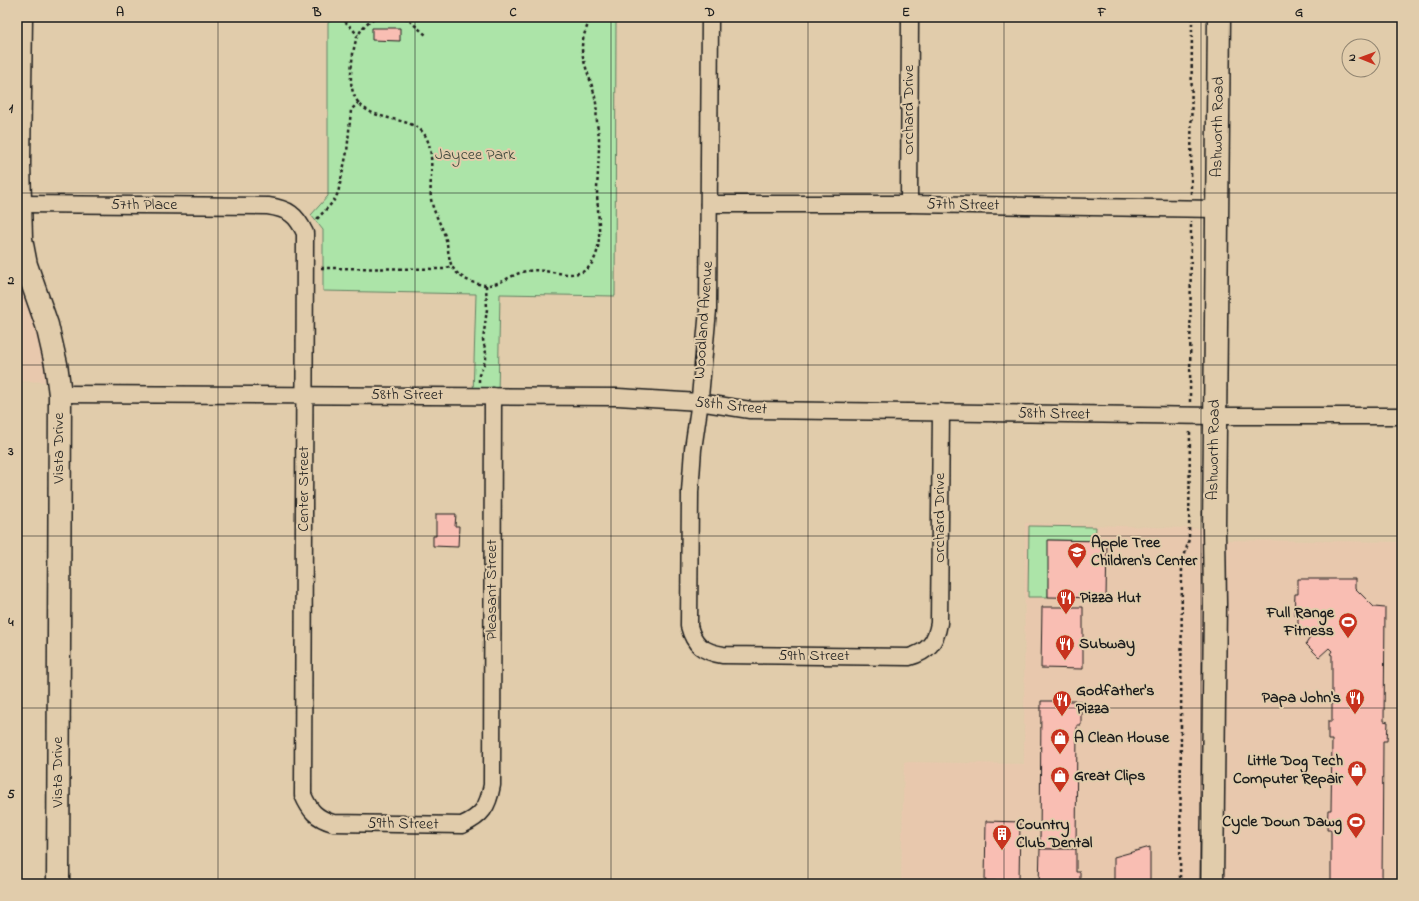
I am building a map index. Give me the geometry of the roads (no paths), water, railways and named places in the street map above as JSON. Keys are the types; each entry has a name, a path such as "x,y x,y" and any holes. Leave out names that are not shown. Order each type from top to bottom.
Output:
{"street":[{"name":"Vista Drive","path":"21,17 18,163 22,245 26,265 47,325 56,364 60,394 58,884"},
{"name":"Woodland Avenue","path":"689,622 690,492 708,310 710,17"},
{"name":"Orchard Drive","path":"909,204 910,17"},
{"name":"Ashworth Road","path":"1212,884 1219,17"},
{"name":"57th Place","path":"20,204 268,206"},
{"name":"57th Street","path":"709,204 909,204 1217,209"},
{"name":"Center Street","path":"268,206 282,208 292,213 300,222 305,232 303,795"},
{"name":"58th Street","path":"60,394 618,397 698,402 750,410 1215,416 1402,416"},
{"name":"Pleasant Street","path":"485,396 492,785"},
{"name":"Orchard Drive","path":"939,623 941,412"},
{"name":"59th Street","path":"689,622 691,634 702,648 711,653 723,655 905,657 917,655 926,650 938,633 939,623"},
{"name":"59th Street","path":"303,795 308,807 313,813 323,820 333,823 462,825 474,820 484,810 490,799 492,785"}],"place":[{"name":"Apple Tree Children's Center","path":"1077,569"},
{"name":"Pizza Hut","path":"1066,615"},
{"name":"Full Range Fitness","path":"1348,639"},
{"name":"Subway","path":"1065,661"},
{"name":"Papa John's","path":"1355,715"},
{"name":"Godfather's Pizza","path":"1062,717"},
{"name":"A Clean House","path":"1060,755"},
{"name":"Little Dog Tech Computer Repair","path":"1357,787"},
{"name":"Great Clips","path":"1060,793"},
{"name":"Cycle Down Dawg","path":"1356,839"},
{"name":"Country Club Dental","path":"1002,851"}],"park label":[{"name":"Jaycee Park","path":"475,155"}]}
